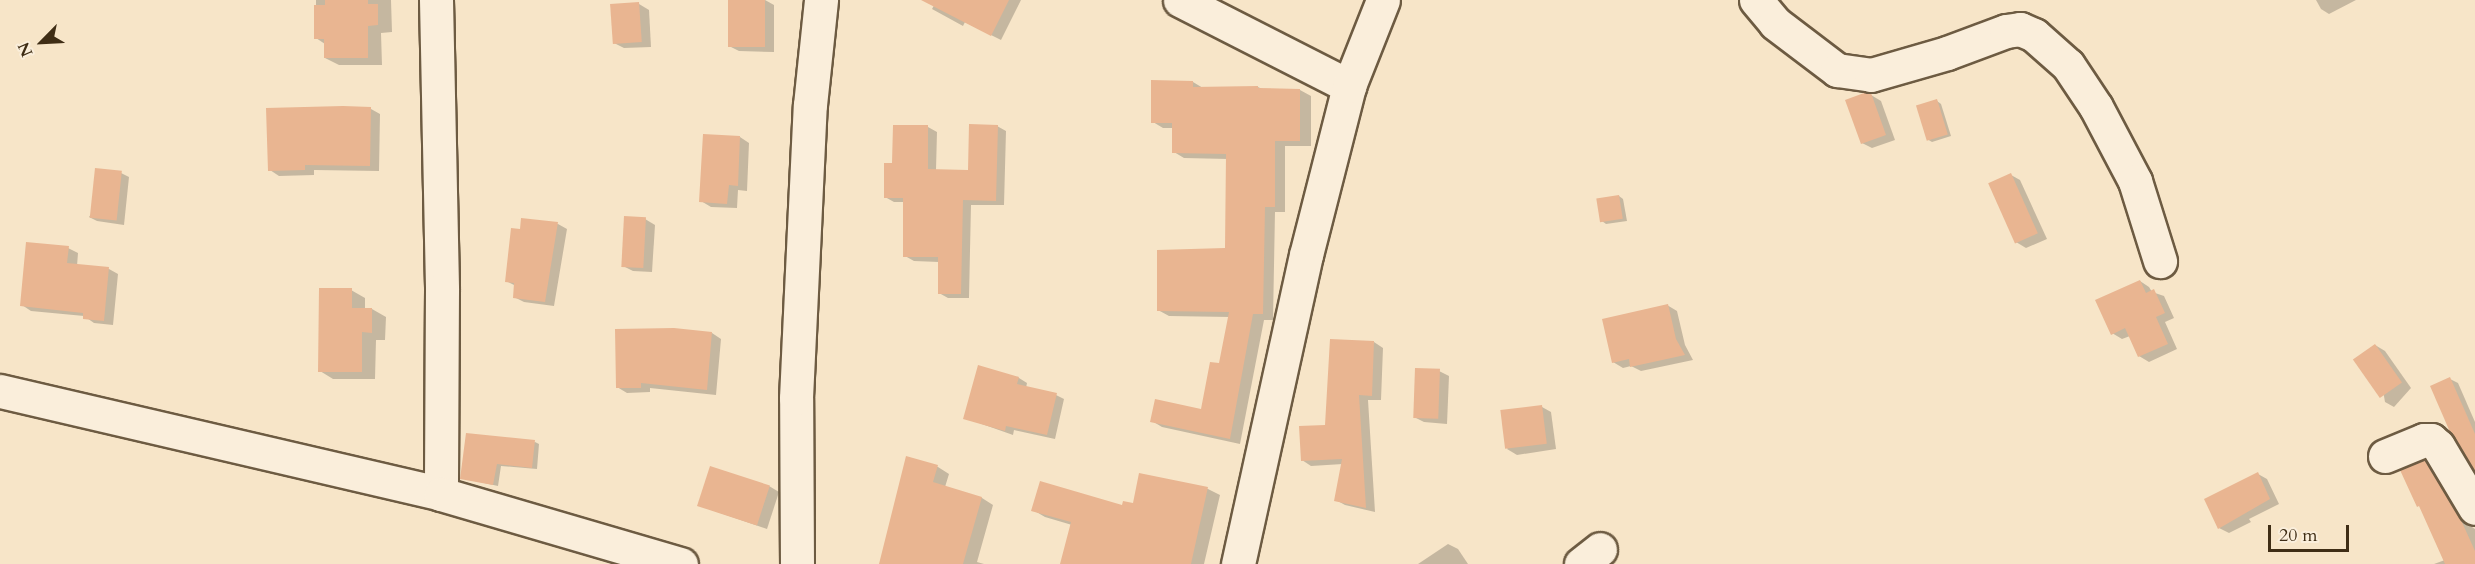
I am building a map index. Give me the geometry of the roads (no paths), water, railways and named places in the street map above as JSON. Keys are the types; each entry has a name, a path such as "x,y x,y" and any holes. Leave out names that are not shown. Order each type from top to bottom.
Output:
{"street":[{"path":"436,0 442,290 441,494"},
{"path":"797,564 796,398 810,105 821,0"},
{"path":"1180,0 1349,86"},
{"path":"1238,564 1304,266 1349,86 1383,0"},
{"path":"1756,0 1775,23 1837,70 1871,75 1947,53 2006,31 2020,29 2034,35 2068,65 2096,107 2136,181 2160,261"},
{"path":"0,390 441,494 681,564"},
{"path":"2385,456 2424,440 2431,440 2438,446 2475,508"}]}
